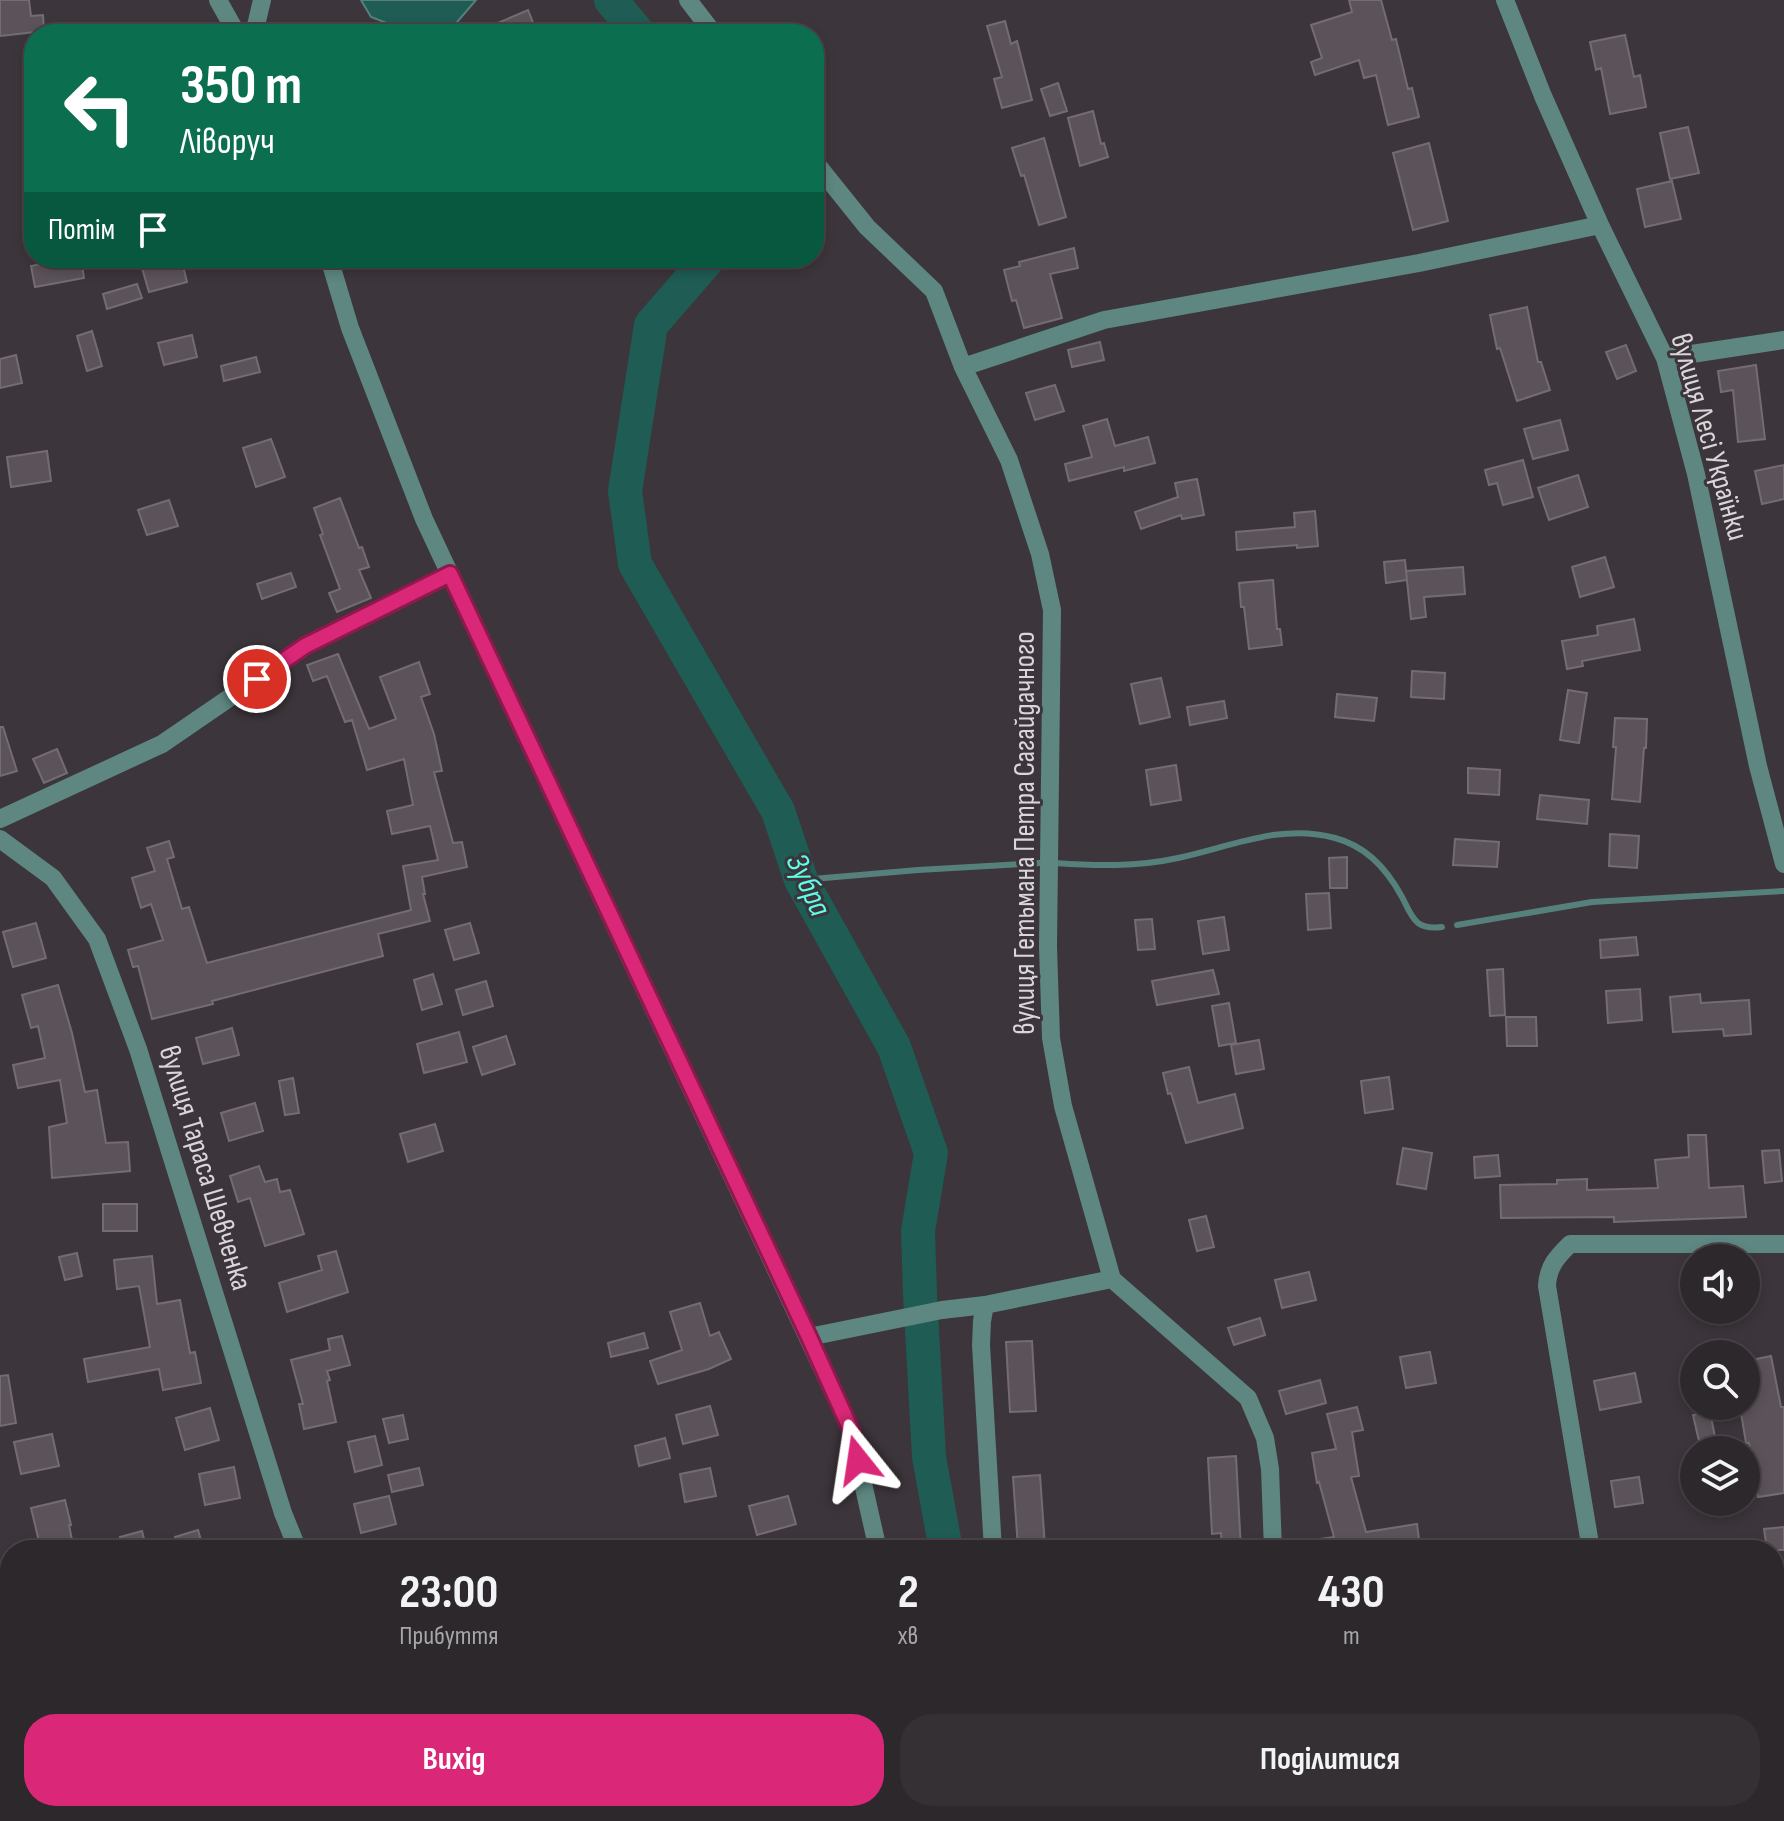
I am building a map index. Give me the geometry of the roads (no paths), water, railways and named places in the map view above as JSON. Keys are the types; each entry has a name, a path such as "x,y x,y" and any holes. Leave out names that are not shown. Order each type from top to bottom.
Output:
{"street":[{"path":"218,0 231,24"},
{"path":"256,24 262,0"},
{"path":"688,0 706,24"},
{"name":"вулиця Лесі Українки","path":"1505,0 1600,225 1665,358 1696,474 1758,766 1784,864"},
{"name":"вулиця Гетьмана Петра Сагайдачного","path":"824,173 867,227 934,291 963,367 1009,460 1040,554 1052,610 1048,947 1051,1038 1063,1106 1112,1279"},
{"path":"963,367 1104,320 1419,263 1600,225"},
{"path":"332,268 355,343 424,519 851,1430 876,1540"},
{"path":"1665,358 1784,340"},
{"path":"0,819 162,744 305,646 450,574"},
{"name":"вулиця Тараса Шевченка","path":"0,839 53,878 97,939 138,1049 294,1540"},
{"path":"1589,1540 1547,1286 1553,1260 1570,1244 1784,1244"},
{"path":"809,1337 1112,1279 1248,1398 1265,1438 1270,1469 1273,1540"},
{"path":"985,1305 981,1345 992,1540"}],"waterway":[{"name":"Зубра","path":"611,0 631,24"},
{"name":"Зубра","path":"700,268 651,325 625,491 635,564 778,811 801,880 894,1047 931,1153 918,1231 920,1294 929,1457 944,1540"},
{"path":"1055,863 1147,863 1255,838 1315,834 1346,842 1366,853 1390,877 1418,923 1442,927"},
{"path":"801,880 1040,863"},
{"path":"1457,925 1592,902 1784,891"}]}
